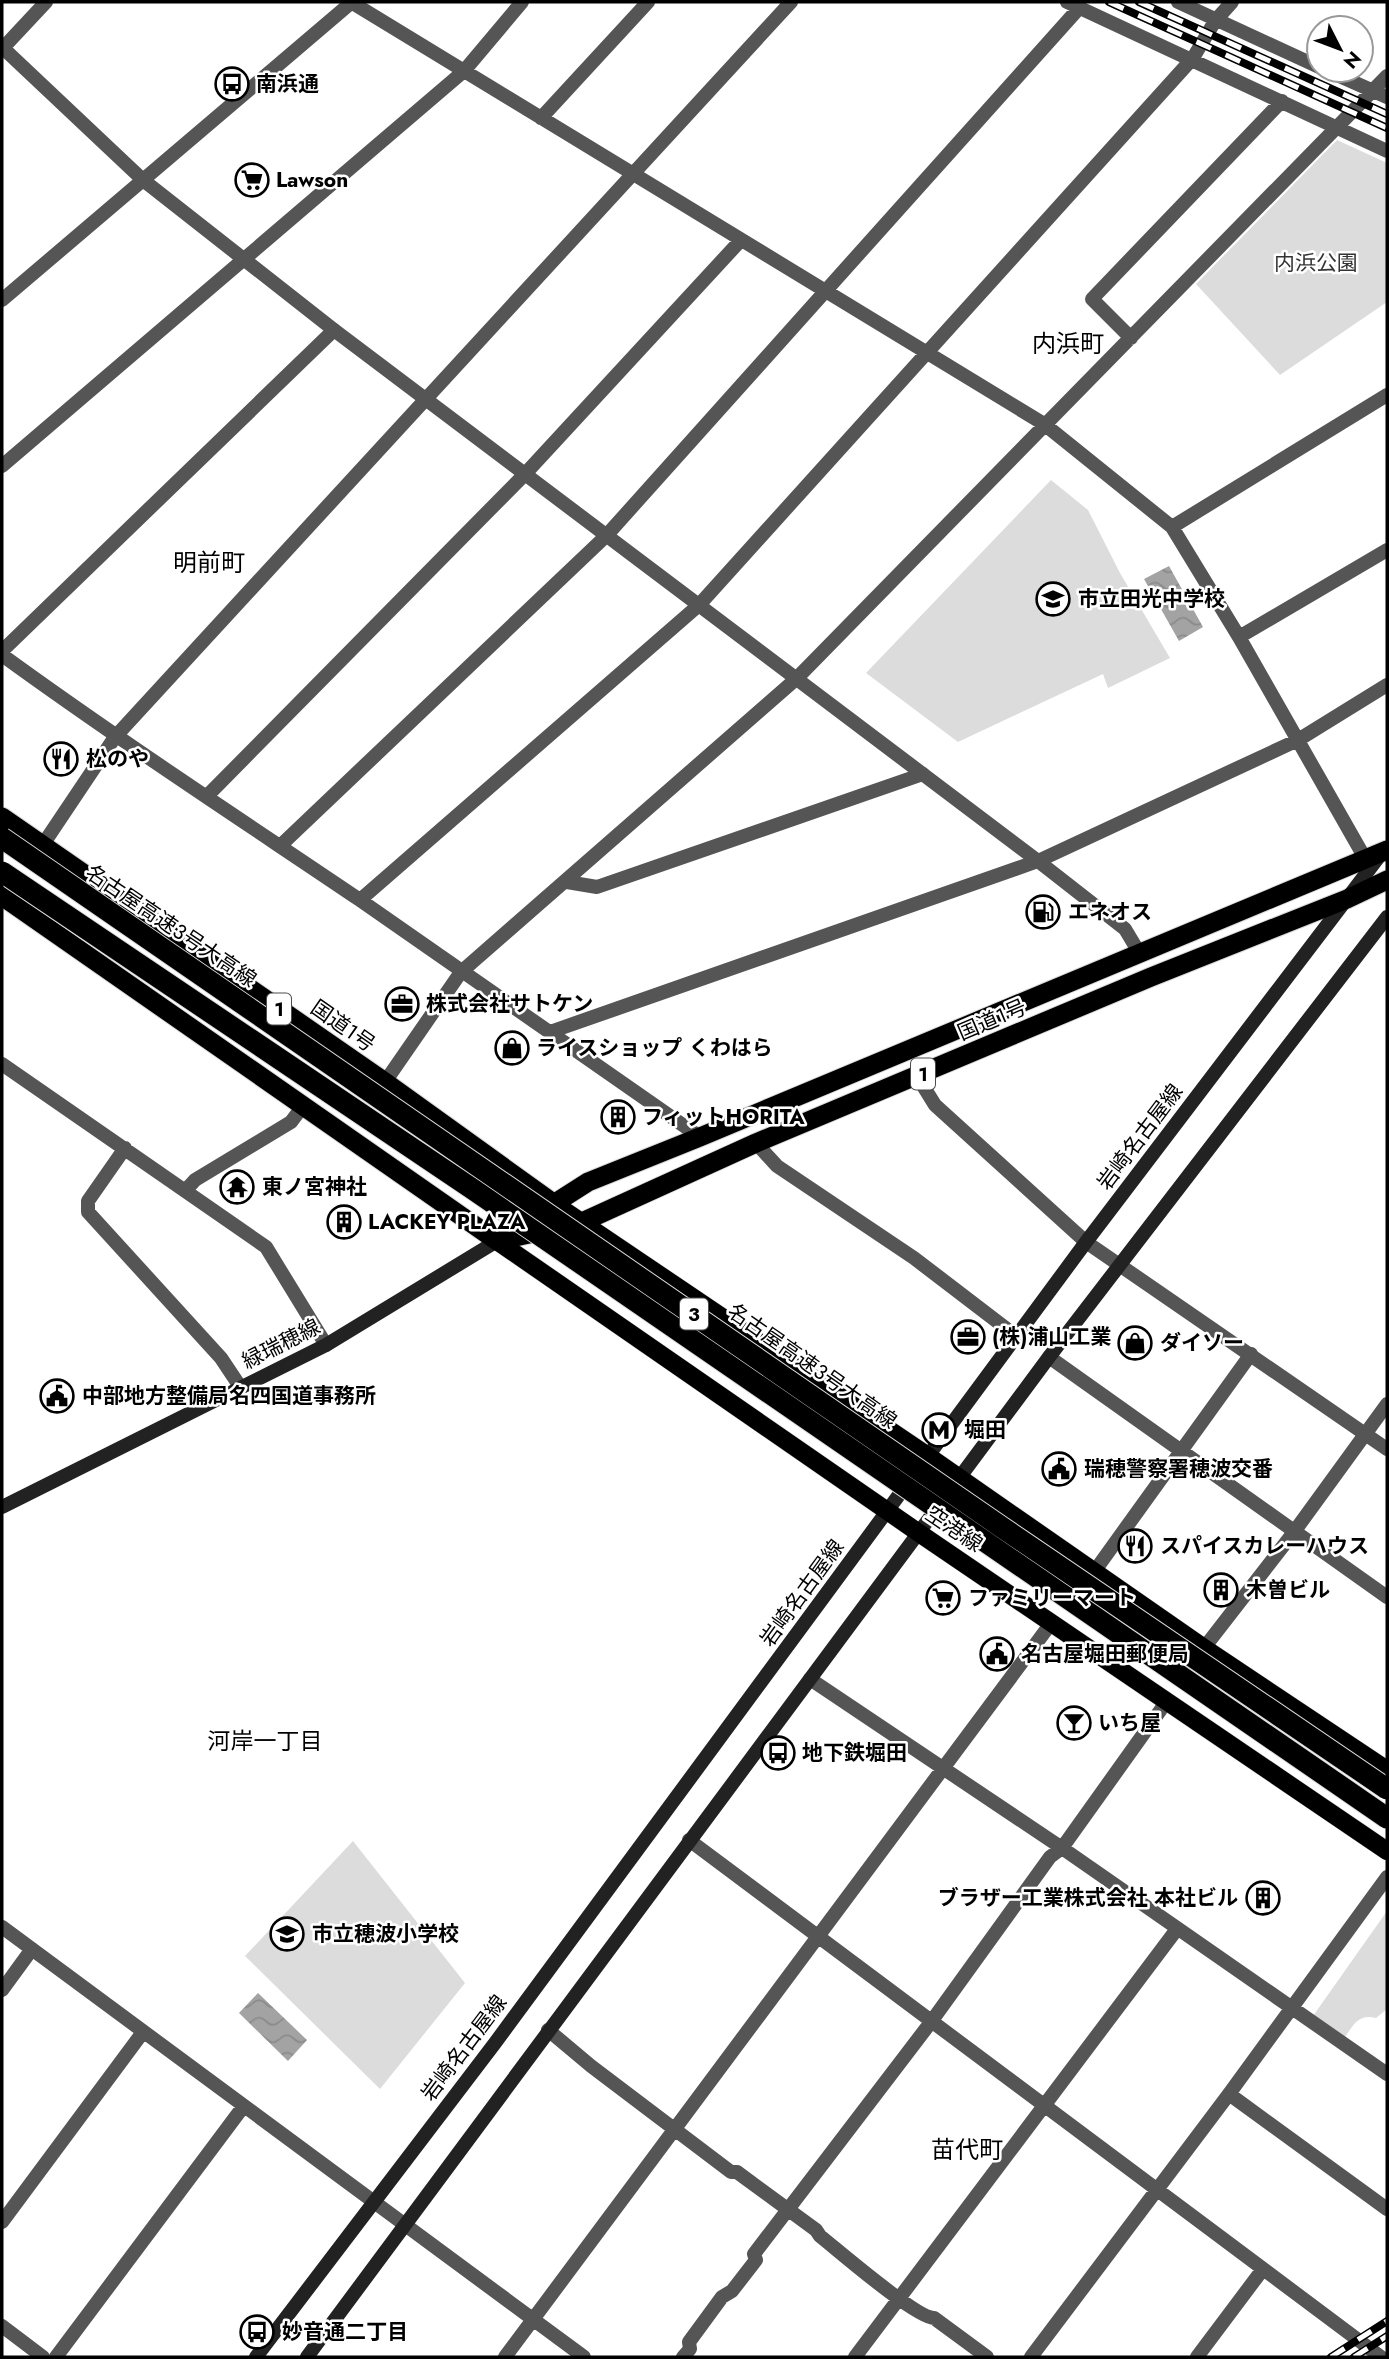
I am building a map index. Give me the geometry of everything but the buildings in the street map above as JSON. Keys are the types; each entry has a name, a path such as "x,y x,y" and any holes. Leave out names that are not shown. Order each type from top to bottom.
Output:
{"highway":[{"name":"国道1号","path":"2,817 385,1082 553,1203"},
{"name":"名古屋高速3号大高線","path":"2,838 1387,1790"},
{"name":"国道1号","path":"497,1241 588,1182 1381,853"},
{"name":"3","path":"2,872 474,1190 1387,1818"},
{"name":"国道1号","path":"497,1241 580,1223 756,1143 1152,977 1347,899 1387,880"},
{"path":"3,900 497,1241"}],"main road":[{"name":"岩崎名古屋線","path":"256,2357 374,2204 1086,1242 1381,853"},
{"path":"307,2357 1048,1357 1387,917"},
{"name":"空港線","path":"553,1203 928,1456 1203,1648 1387,1770"},
{"name":"空港線","path":"497,1241 919,1533 1387,1851"},
{"name":"緑瑞穂線","path":"2,1507 326,1345 497,1241"}],"street":[{"path":"46,2 2,48 143,180 334,330 1038,861 1125,929 1140,954"},
{"path":"2,300 352,2 1044,424 1172,527 1298,740 1381,853"},
{"path":"2,466 464,71 522,2"},
{"path":"541,118 648,2"},
{"path":"42,846 115,737 791,2"},
{"path":"1178,2 1305,61"},
{"path":"360,900 699,605 1193,58 1215,21 1232,2"},
{"path":"280,846 606,536 825,291 1073,5 1193,58 1387,151"},
{"path":"385,1082 461,972 796,679 1335,126 1387,76"},
{"path":"1357,84 1387,97"},
{"path":"1131,338 1092,299 1282,101"},
{"path":"207,796 525,474 741,240"},
{"path":"334,330 2,653 115,737 360,900 700,1137"},
{"path":"1172,527 1387,395"},
{"path":"1239,637 1387,550"},
{"path":"550,1032 1038,861 1298,740 1387,685"},
{"path":"567,882 597,887 923,774"},
{"path":"2,1064 266,1247 326,1345"},
{"path":"917,1076 935,1105 1086,1242 1387,1449"},
{"path":"186,1190 195,1180 291,1122 303,1106"},
{"path":"756,1143 777,1166 914,1258 1016,1336"},
{"path":"125,1148 88,1201 88,1212 221,1358 242,1388"},
{"path":"1094,1572 1251,1354"},
{"path":"1048,1357 1387,1597"},
{"path":"1203,1648 1294,1532 1387,1405"},
{"path":"505,2357 1052,1622"},
{"path":"810,1679 1062,1848 1387,2074"},
{"path":"683,2357 690,2349 688,2343 722,2297 732,2291 757,2260 754,2254 787,2208 931,2022 1050,1857 1062,1848 1167,1701"},
{"path":"689,1840 1045,2104 1156,2190 1384,2356"},
{"path":"1031,2357 1229,2094 1387,1877"},
{"path":"2,1927 584,2357"},
{"path":"855,2357 1177,1928"},
{"path":"2,1990 32,1949"},
{"path":"548,2030 731,2172 737,2172 787,2208 900,2298 927,2318 934,2318 987,2357"},
{"path":"2,2222 143,2032"},
{"path":"1229,2094 1387,2210"},
{"path":"56,2357 243,2107"},
{"path":"1197,2357 1263,2269"},
{"path":"2,2326 43,2357"}],"green space":[{"name":"内浜公園","path":"1337,140 1387,163 1387,302 1280,375 1196,284"},
{"path":"1051,480 1088,510 1120,573 1170,658 1108,688 1103,674 958,742 866,673"},
{"path":"353,1841 465,1983 380,2089 245,1956"},
{"path":"1387,1911 1387,2009 1376,2018 1365,2017 1358,2021 1345,2037 1313,2016"}],"water":[{"path":"1169,566 1203,627 1179,641 1144,579"},
{"path":"258,1993 307,2040 288,2061 239,2013"}],"railway":[{"path":"1109,2 1387,128"},
{"path":"1139,2 1387,114"},
{"path":"1331,2357 1387,2321"},
{"path":"1354,2357 1387,2336"}],"place":[{"name":"南浜通","path":"232,84"},
{"name":"Lawson","path":"252,180"},
{"name":"市立田光中学校","path":"1053,599"},
{"name":"松のや","path":"61,759"},
{"name":"エネオス","path":"1043,912"},
{"name":"株式会社サトケン","path":"402,1004"},
{"name":"ライスショップ くわはら","path":"512,1048"},
{"name":"フィットHORITA","path":"618,1117"},
{"name":"東ノ宮神社","path":"237,1187"},
{"name":"LACKEY PLAZA","path":"344,1222"},
{"name":"(株)浦山工業","path":"968,1337"},
{"name":"ダイソー","path":"1135,1343"},
{"name":"中部地方整備局名四国道事務所","path":"57,1396"},
{"name":"堀田","path":"939,1430"},
{"name":"瑞穂警察署穂波交番","path":"1059,1469"},
{"name":"スパイスカレーハウス","path":"1135,1546"},
{"name":"木曽ビル","path":"1221,1590"},
{"name":"ファミリーマート","path":"943,1598"},
{"name":"名古屋堀田郵便局","path":"997,1654"},
{"name":"いち屋","path":"1074,1723"},
{"name":"地下鉄堀田","path":"778,1753"},
{"name":"ブラザー工業株式会社 本社ビル","path":"1263,1898"},
{"name":"市立穂波小学校","path":"287,1934"},
{"name":"妙音通二丁目","path":"257,2332"}],"district":[{"name":"内浜町","path":"1068,344"},
{"name":"明前町","path":"209,563"},
{"name":"河岸一丁目","path":"265,1741"},
{"name":"苗代町","path":"967,2150"}]}
